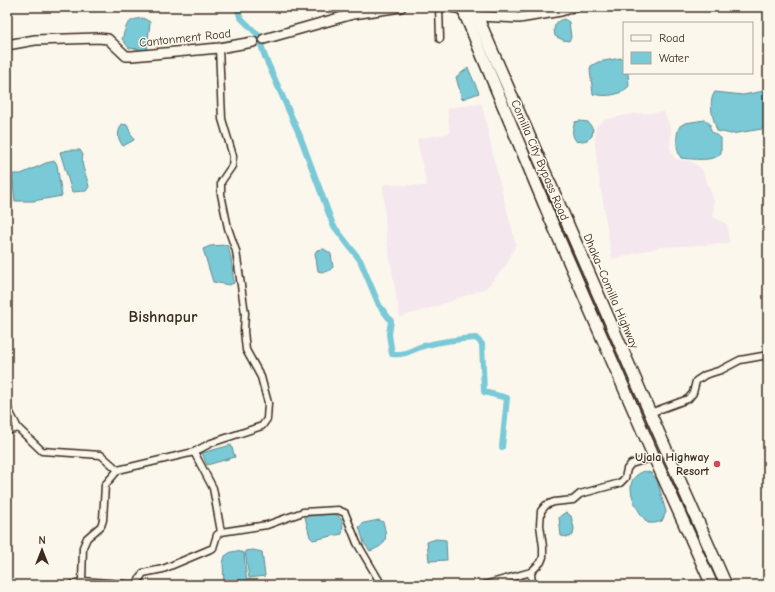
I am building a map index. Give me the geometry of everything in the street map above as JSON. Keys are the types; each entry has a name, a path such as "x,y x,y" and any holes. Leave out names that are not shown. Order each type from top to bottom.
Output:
{"highway":[{"name":"Dhaka–Comilla Highway","path":"469,10 726,585"},
{"name":"Comilla City Bypass Road","path":"469,10 550,218 654,457 712,585"}],"main road":[{"path":"264,39 354,14 401,7"},
{"path":"450,7 519,18 561,12 573,7"},
{"name":"Cantonment Road","path":"7,46 35,40 98,38 112,42 126,56 132,56 218,48 253,42"}],"street":[{"path":"439,7 440,39"},
{"path":"82,581 83,547 87,538 101,526 105,485 118,470 194,452 211,442 262,426 267,419 268,403 261,377 246,350 244,331 246,313 236,251 228,228 221,194 222,182 232,166 233,156 222,119 218,48"},
{"path":"650,413 688,399 692,393 696,381 705,375 721,370 740,360 768,355"},
{"path":"7,407 18,428 42,451 101,455 118,470"},
{"path":"7,431 18,428"},
{"path":"194,452 213,488 221,532"},
{"path":"484,585 531,572 540,562 543,557 540,525 541,511 546,505 554,502 573,500 580,494 620,483 625,478 627,469 631,464 654,457"},
{"path":"72,585 82,581 136,585 143,573 163,569 213,548 217,535 221,532 266,525 303,512 338,510 346,513 357,543 380,582 384,585"},
{"path":"531,572 532,585"}],"shaded area":[{"path":"482,104 495,165 516,244 505,267 486,288 437,306 400,317 386,235 383,184 427,186 417,139 450,133 447,108"},
{"path":"664,112 671,128 670,148 674,158 690,161 702,169 714,200 713,217 727,224 729,243 660,247 612,259 598,171 595,144 596,127 604,120 632,114"}],"water":[{"path":"143,18 150,22 147,50 129,48 122,39 126,26 133,20"},
{"path":"564,19 569,22 571,37 569,41 555,36 554,30 556,23"},
{"path":"621,58 623,60 623,74 628,74 629,86 617,94 593,94 590,70 591,66 598,62"},
{"path":"468,68 479,93 462,99 456,77"},
{"path":"764,91 768,95 768,128 731,134 717,131 711,106 715,92 743,95"},
{"path":"705,120 710,124 711,131 721,138 721,154 717,157 708,159 681,158 678,151 677,142 678,129 685,123"},
{"path":"575,122 588,122 593,129 592,136 587,140 577,142 573,135 573,130"},
{"path":"122,124 127,125 134,140 123,146 118,135"},
{"path":"80,150 83,155 82,163 89,187 86,191 72,192 60,152"},
{"path":"55,161 62,196 33,201 15,201 12,174 21,174 46,163"},
{"path":"210,246 228,246 231,258 234,283 229,285 213,282 203,249"},
{"path":"324,249 331,254 333,267 326,272 322,272 318,271 315,253 317,250"},
{"path":"231,445 235,457 207,465 202,453"},
{"path":"644,471 651,473 657,480 666,512 662,521 655,523 648,523 644,519 637,509 632,496 631,484 633,479"},
{"path":"566,512 571,516 574,528 573,535 569,537 561,536 559,517"},
{"path":"333,513 342,521 342,534 313,540 310,537 305,517 316,514"},
{"path":"379,520 383,522 386,537 385,541 376,549 370,551 364,543 359,527 364,523"},
{"path":"436,539 446,540 447,560 429,561 427,542"},
{"path":"253,550 262,552 265,576 249,578 245,551"},
{"path":"237,551 244,553 247,585 224,585 223,563 225,556 231,552"}],"waterway":[{"path":"237,7 240,17 258,35 265,57 300,136 333,225 360,260 379,305 391,321 389,334 392,354 402,354 422,346 439,342 476,338 482,344 484,392 507,398 502,447"}],"place":[{"name":"Ujala Highway Resort","path":"717,464"}],"district":[{"name":"Bishnapur","path":"163,317"}]}
